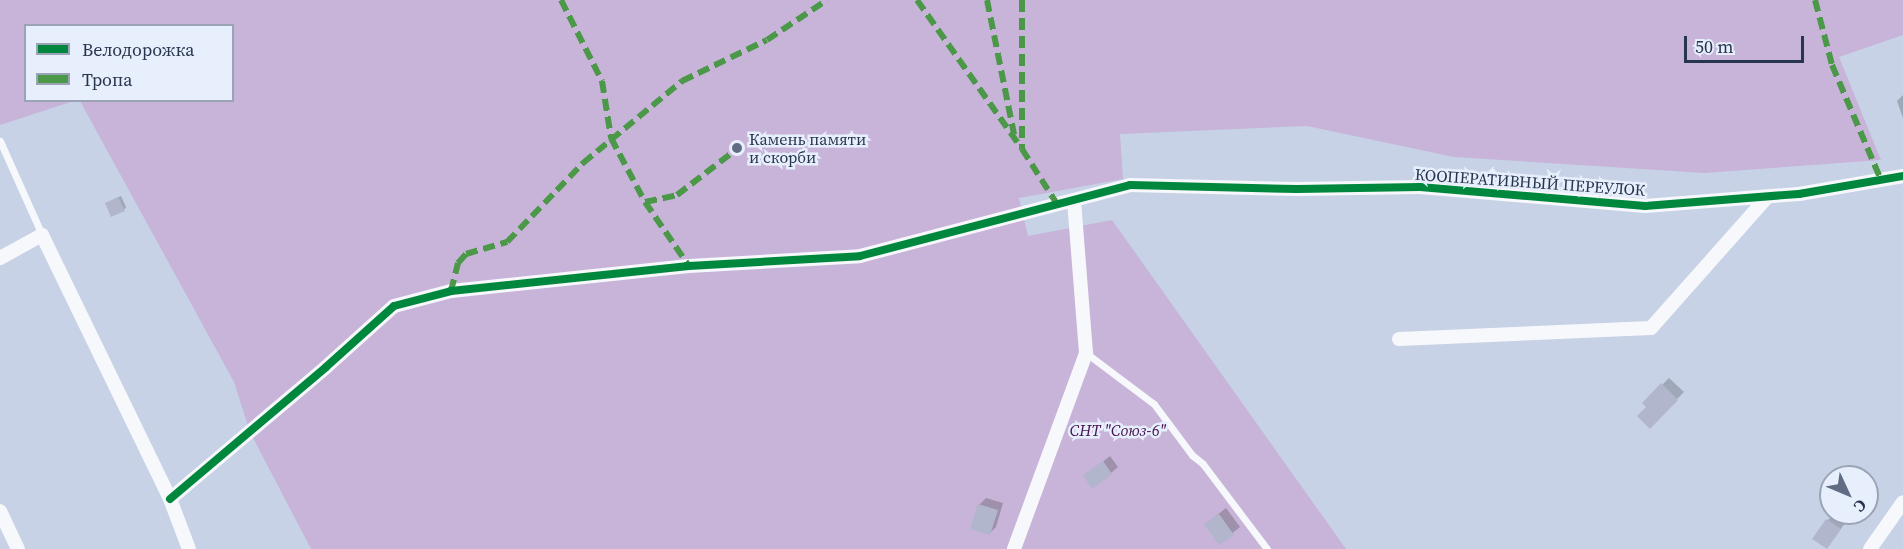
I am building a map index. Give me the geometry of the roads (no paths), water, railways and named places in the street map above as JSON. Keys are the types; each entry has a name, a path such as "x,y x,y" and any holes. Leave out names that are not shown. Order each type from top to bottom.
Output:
{"street":[{"name":"КООПЕРАТИВНЫЙ ПЕРЕУЛОК","path":"170,498 309,382 394,306 451,291 689,266 860,256 1130,185 1297,189 1420,187 1645,206 1799,194 1903,176"},
{"path":"1399,339 1651,328 1768,196"},
{"path":"1014,549 1086,353 1074,200"},
{"path":"0,258 42,235 170,498 189,549"},
{"path":"1870,549 1903,502"},
{"path":"0,511 18,549"}],"lane":[{"path":"0,141 42,235"},
{"path":"1086,353 1154,404 1267,549"}],"place":[{"name":"Камень памяти и скорби","path":"737,148"}],"park label":[{"name":"СНТ \"Союз-6\"","path":"1118,430"}]}
